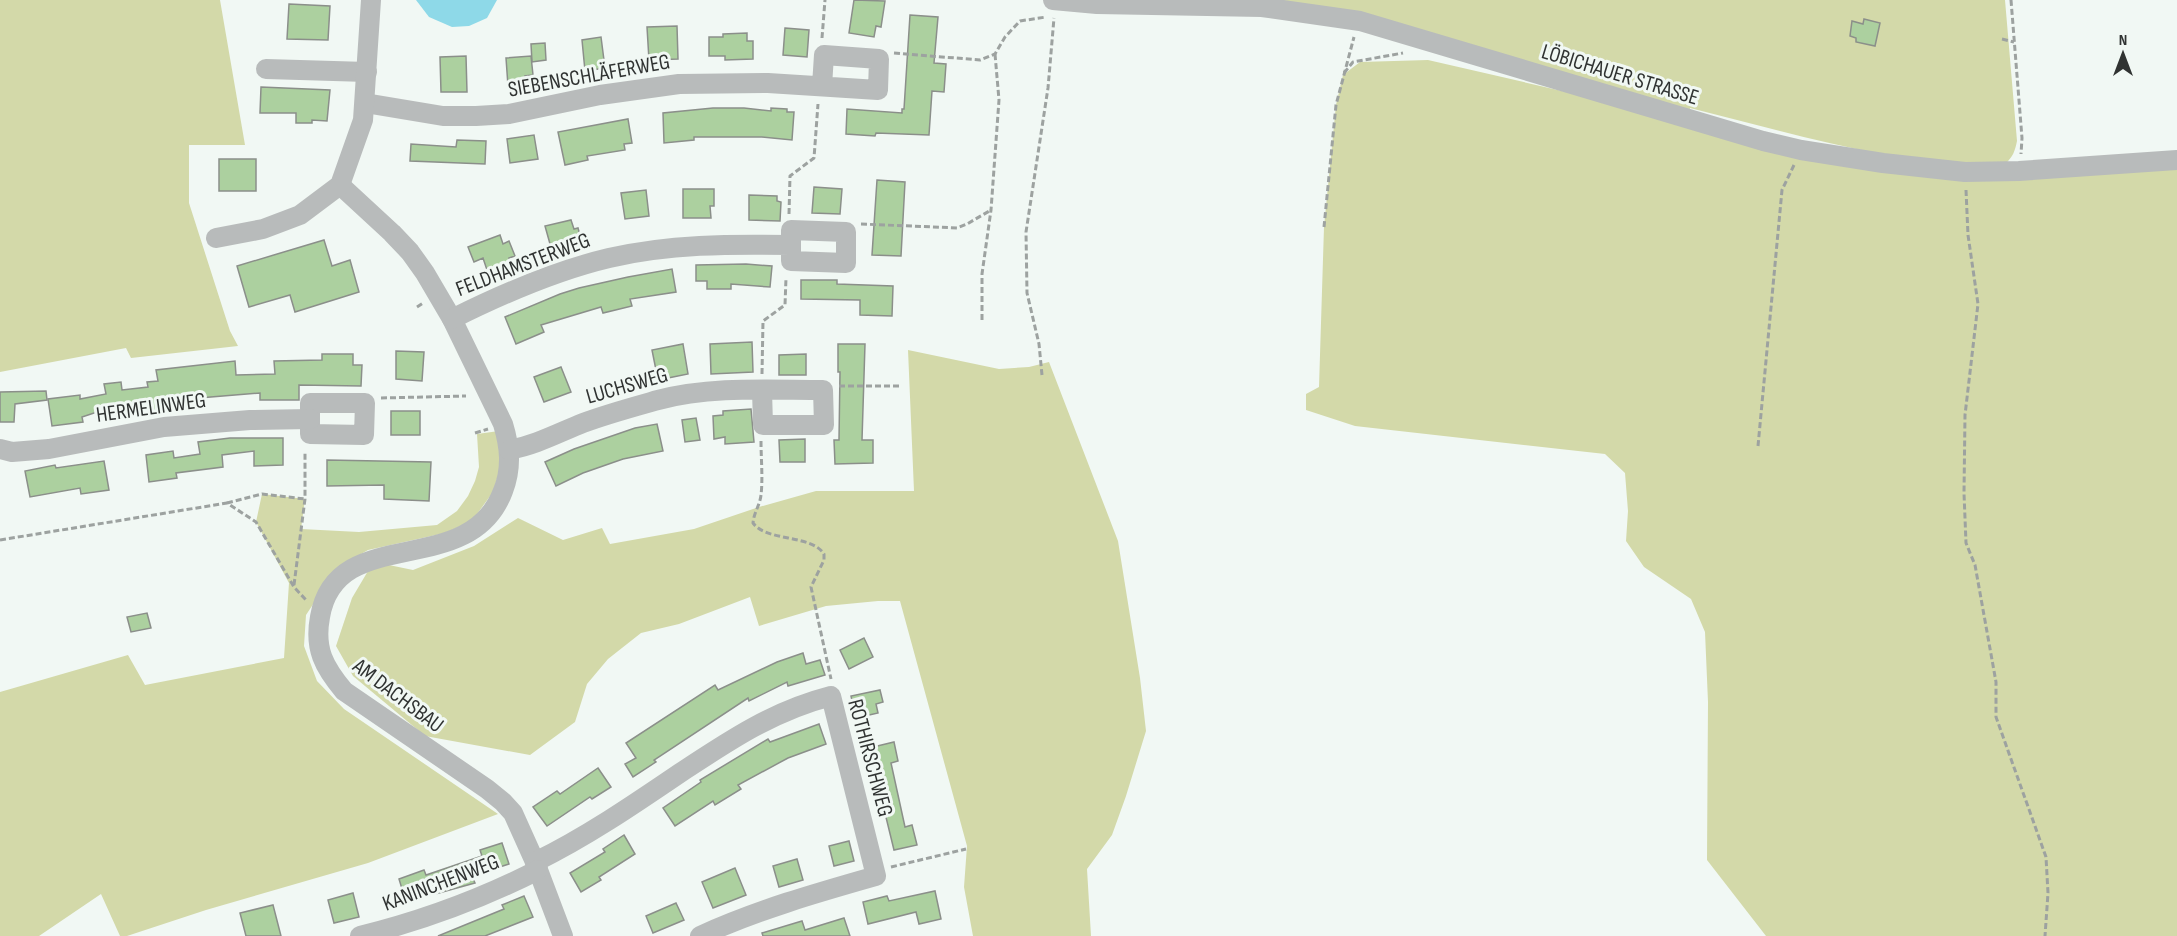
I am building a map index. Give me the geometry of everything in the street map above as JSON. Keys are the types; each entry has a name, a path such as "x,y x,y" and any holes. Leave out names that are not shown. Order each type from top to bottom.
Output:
{"street":[{"path":"216,238 263,229 300,215 340,185 360,131 365,103 371,0"},
{"name":"LÖBICHAUER STRASSE","path":"1054,8 1097,4 1262,7 1360,21 1762,141 1801,150 1883,163 1965,172 2019,171 2177,160"},
{"path":"821,86 824,55 879,58"},
{"name":"SIEBENSCHLÄFERWEG","path":"365,103 442,116 476,116 509,114 600,95 679,84 768,83 878,90 879,58"},
{"path":"266,69 367,72"},
{"name":"AM DACHSBAU","path":"340,185 410,252 425,273 452,319 503,424 509,450 509,467 501,498 490,514 464,536 447,544 379,557 357,566 340,578 328,593 321,611 318,629 319,651 328,672 344,691 503,802 513,813 563,936"},
{"name":"FELDHAMSTERWEG","path":"452,319 506,293 557,273 609,258 667,248 719,244 791,246 846,263 846,232 791,246"},
{"path":"762,390 763,424 824,425 823,390"},
{"name":"LUCHSWEG","path":"509,450 530,446 585,423 659,400 708,391 823,390"},
{"path":"310,426 310,403 365,403"},
{"name":"HERMELINWEG","path":"0,449 12,452 49,449 164,428 250,420 310,426 364,435 365,403"},
{"name":"ROTHIRSCHWEG","path":"536,866 727,741 803,703 831,696 875,871"},
{"name":"KANINCHENWEG","path":"360,936 458,906 536,866"},
{"path":"700,936 730,922 785,902 876,876 875,871"}],"path":[{"path":"824,55 822,42 825,0"},
{"path":"2010,0 2022,138 2019,171"},
{"path":"982,320 982,274 999,100 995,54 1005,37 1020,21 1054,8 1048,88 1026,232 1027,293 1039,344 1042,375"},
{"path":"1324,227 1336,105 1350,46 1360,21"},
{"path":"2002,39 2014,42"},
{"path":"879,58 890,52 980,60 995,54"},
{"path":"1343,75 1353,62 1405,53"},
{"path":"762,390 763,321 785,305 786,270 791,246 790,176 814,158 821,86"},
{"path":"1758,446 1782,190 1801,150"},
{"path":"1965,172 1968,234 1978,304 1965,415 1966,543 1975,566 1996,682 1996,717 2046,857 2048,893 2045,936"},
{"path":"846,232 857,224 957,228 990,210"},
{"path":"823,390 831,386 900,386"},
{"path":"365,403 374,398 466,396"},
{"path":"763,424 761,434 762,494 753,523 757,528 766,532 816,546 824,554 824,560 811,587 833,685 831,696"},
{"path":"227,503 256,522 294,587 305,499 305,444 310,426"},
{"path":"0,540 227,503 262,494 305,499"},
{"path":"875,871 966,849"}],"green space":[{"path":"0,0 220,0 245,145 189,145 189,203 230,331 238,346 131,358 126,348 0,372"},
{"path":"1100,0 2005,0 2017,141 2013,154 2005,164 1943,161 1881,154 1690,108 1689,120 1965,172 2177,160 2177,936 1766,936 1707,860 1708,702 1705,632 1691,599 1644,567 1626,541 1628,511 1625,473 1605,454 1355,426 1306,410 1306,394 1319,387 1324,227 1336,105 1343,75 1360,62 1428,60 1675,117 1360,21"},
{"path":"908,350 999,369 1029,367 1049,362 1118,541 1146,731 1112,835 1087,869 1091,936 973,936 964,887 967,846 900,601 826,606 759,626 750,597 679,624 641,633 608,659 587,684 575,722 530,755 425,736 353,676 336,646 352,598 368,571 384,564 413,570 474,546 518,518 563,540 602,528 610,544 694,529 816,491 914,491"},
{"path":"499,431 502,462 493,492 472,521 445,533 368,550 337,568 306,615 304,646 317,681 344,709 498,814 368,863 206,910 127,936 120,936 101,894 39,936 0,936 0,692 128,655 145,685 284,658 289,583 256,522 262,494 305,499 301,529 359,532 437,525 457,511 475,481 479,467 477,434"}],"water":[{"path":"416,0 497,0 487,18 469,26 452,27 429,17"}],"building":[{"path":"854,0 885,1 881,27 876,26 874,37 849,33"},
{"path":"289,4 330,6 328,40 287,39"},
{"path":"910,15 938,17 934,63 946,64 944,92 932,91 929,135 846,134 847,109 902,113"},
{"path":"1864,19 1880,23 1875,46 1856,42 1856,38 1850,36 1852,21 1863,24"},
{"path":"677,26 678,59 649,60 647,27"},
{"path":"785,28 809,30 807,57 783,55"},
{"path":"747,33 747,41 753,41 753,59 725,60 725,56 709,56 709,37"},
{"path":"601,37 605,68 585,71 582,40"},
{"path":"545,43 546,60 532,62 531,44"},
{"path":"466,56 467,92 441,92 440,57"},
{"path":"531,56 533,75 525,76 527,84 508,86 506,58"},
{"path":"261,87 330,90 327,121 312,120 312,123 296,123 296,113 260,113"},
{"path":"713,108 771,111 771,108 787,109 787,112 794,112 792,140 762,137 694,137 694,140 664,143 663,113"},
{"path":"628,119 632,143 624,144 625,150 587,156 588,160 565,165 558,132"},
{"path":"534,135 538,159 510,163 507,139"},
{"path":"457,140 486,141 485,164 410,161 411,144 456,147"},
{"path":"219,159 256,159 256,191 219,191"},
{"path":"877,180 905,182 901,256 872,255"},
{"path":"814,187 842,189 840,214 812,213"},
{"path":"683,189 714,189 714,206 710,206 711,218 683,218"},
{"path":"646,190 649,216 625,219 621,193"},
{"path":"749,195 777,196 777,201 781,202 780,221 749,220"},
{"path":"571,220 574,229 578,228 582,243 552,251 545,226"},
{"path":"500,235 503,244 509,241 515,256 509,258 510,261 487,270 483,258 474,262 468,247"},
{"path":"324,240 332,266 350,260 359,292 295,312 290,295 249,307 237,266"},
{"path":"696,265 772,266 770,287 731,284 731,289 707,289 707,281 696,281"},
{"path":"672,269 676,292 630,299 632,306 603,313 601,307 541,325 544,332 516,344 505,317 579,288"},
{"path":"801,280 837,280 837,284 893,286 892,316 860,315 860,300 801,299"},
{"path":"752,342 753,372 711,374 710,344"},
{"path":"683,344 688,374 658,380 652,350"},
{"path":"838,344 865,344 862,440 873,440 873,463 835,464 834,440 839,440"},
{"path":"396,351 424,352 422,381 396,379"},
{"path":"322,354 353,354 353,365 362,365 361,386 299,385 299,400 260,400 260,393 187,399 187,405 127,414 128,417 111,419 109,408 82,417 83,422 52,426 48,399 80,395 80,399 106,394 104,384 121,382 122,390 148,387 147,382 158,381 156,370 235,361 236,375 275,374 274,361 322,360"},
{"path":"806,354 806,375 779,375 779,355"},
{"path":"561,367 571,392 544,402 534,377"},
{"path":"46,391 47,400 15,404 14,422 0,422 0,392"},
{"path":"751,409 754,442 725,444 725,437 714,439 713,416 723,415 723,411"},
{"path":"391,411 420,411 420,435 391,435"},
{"path":"696,418 700,440 685,442 682,420"},
{"path":"657,424 663,451 623,459 583,473 556,486 545,462 574,449 635,428"},
{"path":"230,438 283,438 283,465 254,466 254,451 222,455 223,467 176,473 177,478 149,482 146,455 173,451 174,458 200,454 198,442"},
{"path":"805,439 805,462 780,462 779,440"},
{"path":"327,460 431,462 429,501 384,499 384,485 327,486"},
{"path":"104,461 109,490 81,494 80,488 30,497 25,471 55,465 56,468"},
{"path":"147,613 151,628 131,632 127,617"},
{"path":"864,638 873,657 849,669 840,650"},
{"path":"803,653 806,664 820,660 825,675 788,686 787,682 749,701 748,698 654,760 656,762 633,777 625,764 636,758 626,743 715,685 718,690 777,662"},
{"path":"880,690 883,702 876,704 878,713 856,718 851,696"},
{"path":"819,724 826,744 788,758 738,785 741,789 715,805 713,801 675,826 663,808 701,782 700,780 768,739 770,742"},
{"path":"894,742 898,761 891,763 905,827 912,825 917,845 894,850 884,809 880,810 875,788 883,786 873,747"},
{"path":"598,768 611,787 592,799 590,797 547,826 533,807 557,791 560,794"},
{"path":"624,835 635,854 599,877 601,880 581,892 570,873 605,852 603,849"},
{"path":"849,841 854,861 834,866 829,846"},
{"path":"502,843 509,864 472,876 475,883 406,902 399,879 424,870 426,875 482,856 480,850"},
{"path":"797,859 803,880 779,887 773,866"},
{"path":"735,868 746,895 713,908 702,882"},
{"path":"935,891 941,919 919,924 916,912 868,924 863,902 887,896 889,901"},
{"path":"353,893 359,917 334,923 328,900"},
{"path":"524,896 533,917 485,936 438,936 504,909 502,905"},
{"path":"676,903 684,920 653,933 646,916"},
{"path":"273,905 281,936 246,936 240,913"},
{"path":"844,918 850,936 763,936 762,933 802,921 805,930"}]}
